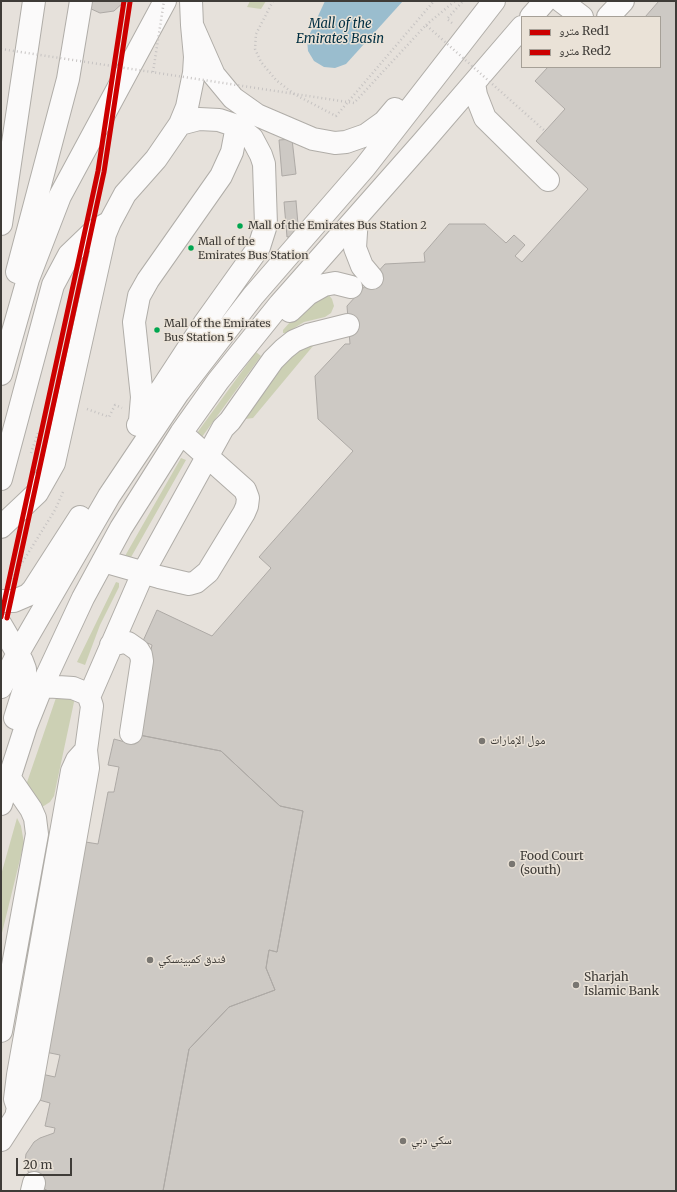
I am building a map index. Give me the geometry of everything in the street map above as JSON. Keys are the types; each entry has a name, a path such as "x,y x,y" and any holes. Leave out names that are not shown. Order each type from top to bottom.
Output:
{"main road":[{"path":"1,224 34,1"},
{"path":"1,334 68,79 81,1"},
{"path":"1,374 28,279 51,216 77,163 165,1"},
{"path":"1,528 37,494 54,463 99,259 110,222 125,194 156,159 180,124 187,107 194,74 195,57 191,1"},
{"path":"1,687 18,653 142,444 215,344 365,167 494,1"},
{"path":"532,16 545,1"},
{"path":"561,1 581,16"},
{"path":"609,16 623,1"},
{"path":"192,25 214,75 223,87 244,108 314,139 335,143 356,139 380,126 433,64 469,32"},
{"path":"5,767 42,686 103,561 140,496 181,433 218,381 256,333 521,28"},
{"path":"474,83 476,95 484,118 548,180"},
{"path":"438,124 468,118 484,118"},
{"path":"133,416 204,324 255,253 264,233 266,218 264,164 260,150 252,138 237,126 229,122 209,119 194,120 180,124"},
{"path":"1,601 14,601 28,595 38,584 133,416 142,397 134,322 139,296 148,280 221,176 232,152 237,126"},
{"path":"357,217 355,248 362,266 372,278"},
{"path":"1,479 53,286 60,270 73,251 94,231 110,222"},
{"path":"256,333 269,329 316,288 335,284 354,291 324,254 309,232"},
{"path":"88,697 111,645 211,458 223,428 230,421 273,360 289,345 308,335 348,325"},
{"path":"103,561 189,584 196,582 203,578 244,513 248,498 245,490 211,458 181,433"},
{"path":"1,625 18,653 25,669 25,686 5,767 1,804"},
{"path":"111,645 122,642 134,645 138,650 142,661 131,733"},
{"path":"10,1113 24,1107 30,1095 88,774 86,750 92,706 88,697 81,691 73,688 42,686"},
{"path":"1,1140 15,1099 9,1072 72,771 77,760 86,750"},
{"path":"1,1031 36,834 35,818 31,809 5,767"}],"path":[{"path":"153,72 165,1"},
{"path":"273,1 256,34 255,49 261,62 276,80 294,94 314,106 336,116 434,1"},
{"path":"1,49 354,103 426,25 455,1"},
{"path":"447,19 463,1"},
{"path":"426,25 545,131"},
{"path":"83,407 109,417 115,405 133,416"},
{"path":"52,508 58,512"}],"green space":[{"path":"250,1 266,1 261,9 247,7"},
{"path":"328,294 332,299 334,306 331,313 325,317 304,322 286,333 283,333 283,330 314,295"},
{"path":"306,344 313,346 253,418 245,419 288,352"},
{"path":"256,352 261,356 199,441 194,437"},
{"path":"181,458 186,460 130,559 125,556"},
{"path":"116,582 119,583 119,587 100,625 85,665 77,662"},
{"path":"58,692 74,698 74,702 54,796 50,802 39,809 24,791"},
{"path":"17,818 21,826 24,843 1,937 1,875"}],"water":[{"name":"Mall of the Emirates Basin","path":"325,1 403,1 346,64 335,68 324,67 314,61 308,51 307,40"}],"building":[{"path":"83,1 125,1 114,11 100,13 87,7"},
{"path":"659,1 676,1 676,1191 163,1191 189,1049 229,1007 275,990 266,968 269,950 277,952 303,811 280,806 221,751 134,734 152,645 143,641 157,610 212,636 271,568 259,557 353,451 318,419 315,376 345,344 350,344 347,306 385,264 425,262 424,253 449,224 485,224 506,243 514,235 525,245 515,256 522,262 588,189 536,141 565,109 535,81 547,68 661,68 661,16 646,16"},
{"path":"292,139 296,174 282,176 279,140"},
{"path":"296,201 299,236 287,237 284,202"},
{"name":"فندق كمبينسكي","path":"134,734 221,751 280,806 303,811 277,952 269,950 266,968 275,990 229,1007 189,1049 163,1191 48,1191 30,1177 25,1162 26,1154 34,1142 54,1133 55,1128 45,1126 50,1103 32,1098 37,1073 55,1077 60,1055 16,1046 55,837 98,844 108,792 114,792 119,767 108,765 114,739 125,742"}],"metro line":[{"name":"Red1","path":"1,617 98,171 124,1"},
{"name":"Red2","path":"7,618 104,172 130,2"}],"place":[{"name":"Mall of the Emirates Bus Station 2","path":"240,226"},
{"name":"Mall of the Emirates Bus Station","path":"191,248"},
{"name":"Mall of the Emirates Bus Station 5","path":"157,330"},
{"name":"مول الإمارات","path":"482,741"},
{"name":"Food Court (south)","path":"512,864"},
{"name":"فندق كمبينسكي","path":"150,960"},
{"name":"Sharjah Islamic Bank","path":"576,985"},
{"name":"سكي دبي","path":"403,1141"}]}
